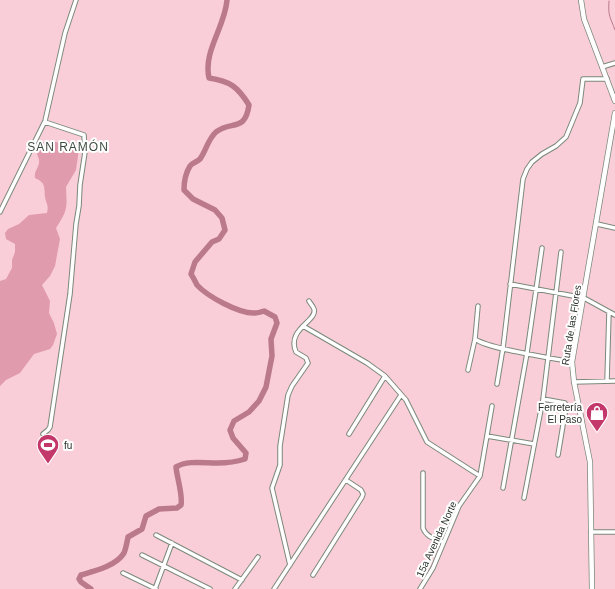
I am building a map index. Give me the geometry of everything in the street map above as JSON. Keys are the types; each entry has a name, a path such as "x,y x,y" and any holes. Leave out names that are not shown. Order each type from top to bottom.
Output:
{"main road":[{"path":"581,0 584,19 615,102"},
{"name":"Ruta de las Flores","path":"592,589 590,462 574,382 572,362 615,113"}],"street":[{"path":"0,212 45,122 65,33 76,0"},
{"path":"602,67 615,63"},
{"path":"497,384 503,348 521,190 527,169 532,162 556,146 566,137 580,103 583,79 607,79"},
{"path":"43,434 50,427 69,302 75,231 79,206 81,169 85,152 84,135 45,122"},
{"path":"597,224 615,228"},
{"path":"502,488 527,353 542,248"},
{"path":"524,498 543,399 561,252"},
{"path":"510,284 584,298 615,315"},
{"path":"290,565 272,488 280,465 280,446 288,395 295,380 308,363 306,358 296,352 294,348 295,337 312,316 314,311 309,301"},
{"path":"468,370 475,339 478,306"},
{"path":"607,381 609,312"},
{"path":"303,326 367,364 384,376 409,406 427,442 480,476 492,406"},
{"path":"475,339 479,342 503,348 572,362"},
{"path":"349,434 384,376"},
{"path":"574,382 615,381"},
{"path":"274,589 401,395"},
{"path":"543,399 565,403 566,407 558,455"},
{"path":"487,436 534,444"},
{"path":"423,473 424,532 428,536 443,542"},
{"name":"15a Avenida Norte","path":"420,589 433,568 459,506 480,476"},
{"path":"313,575 362,497 363,494 361,490 346,480"},
{"path":"591,532 615,532"},
{"path":"156,535 242,580"},
{"path":"123,573 156,589 172,543"},
{"path":"142,555 210,589"},
{"path":"236,589 258,557"}],"shaded area":[{"path":"0,0 615,0 615,589 0,589"},
{"path":"67,140 79,149 76,170 66,187 66,209 56,228 60,239 55,266 50,276 42,285 50,301 49,313 57,334 50,349 34,354 20,373 6,380 0,386 0,281 6,279 12,268 12,260 15,252 15,244 6,239 5,233 8,229 19,224 29,215 47,213 48,206 44,186 35,178 39,161 37,151 39,146 44,142 62,142"}],"waterway":[{"path":"91,589 81,582 79,579 81,575 111,565 120,558 124,553 128,537 142,529 146,516 159,509 177,508 181,505 181,491 176,467 186,463 224,463 245,459 246,453 233,438 230,430 234,421 249,412 259,401 266,387 272,356 271,339 277,323 275,317 264,311 248,313 224,304 197,285 191,274 195,262 212,242 219,239 225,230 222,218 215,210 193,199 184,190 188,169 200,159 216,132 241,123 247,114 249,105 233,86 223,81 209,78 209,58 227,0"},
{"path":"609,1 609,14 615,30"}],"place":[{"name":"Ferretería El Paso","path":"597,432"},
{"name":"fu","path":"48,464"}],"district":[{"name":"SAN RAMÓN","path":"68,147"}]}
